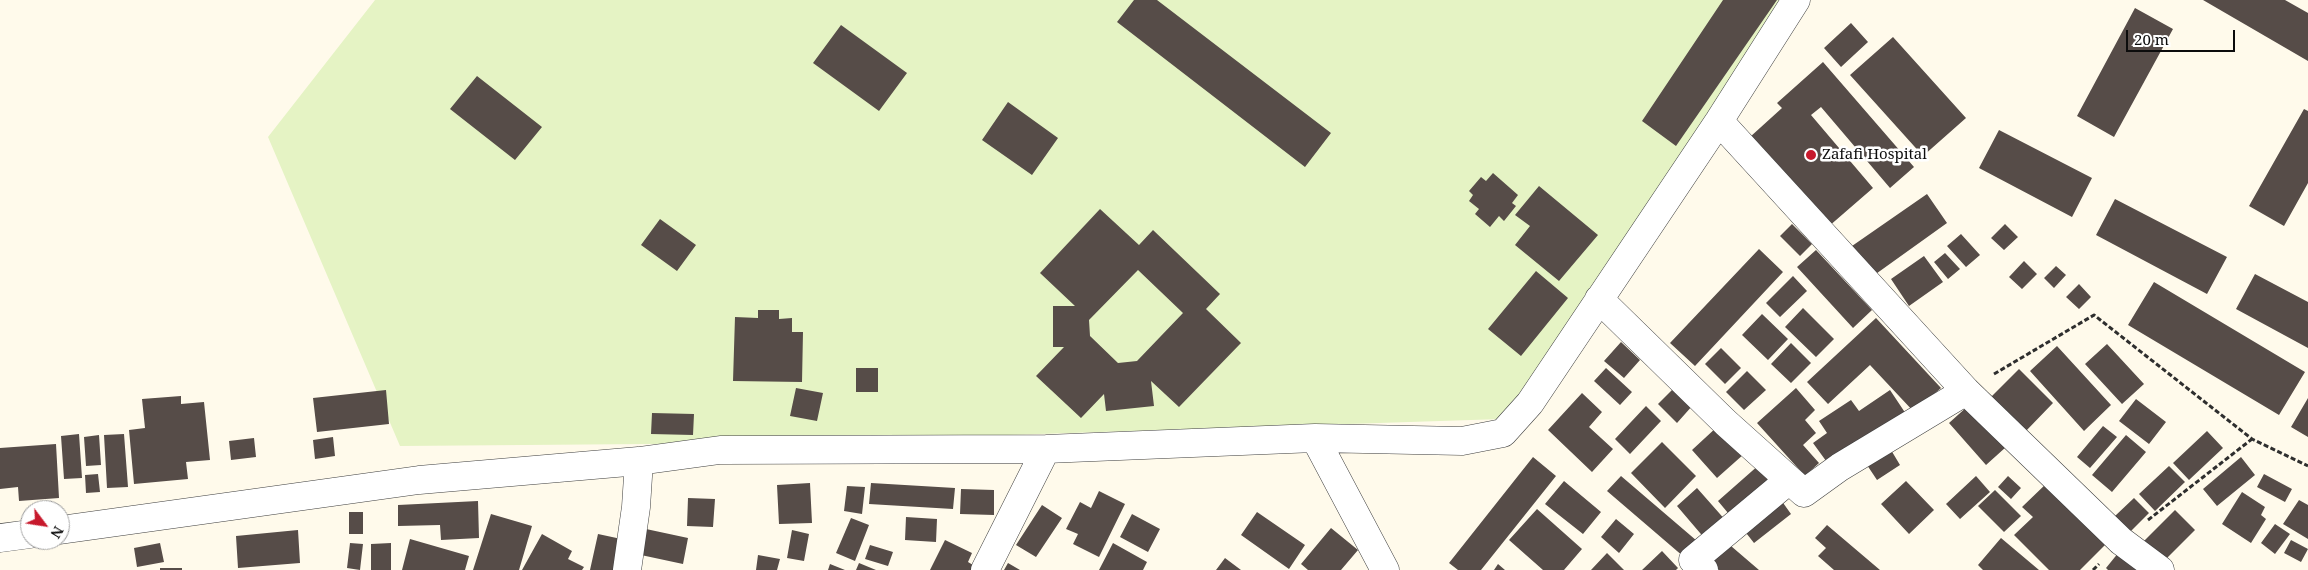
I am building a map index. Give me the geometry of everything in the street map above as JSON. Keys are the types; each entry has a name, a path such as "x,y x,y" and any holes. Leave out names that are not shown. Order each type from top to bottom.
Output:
{"street":[{"path":"70,529 419,480 639,461 720,450 1046,449 1315,438 1462,441 1503,433 1530,403 1719,121 1796,0"},
{"path":"1719,121 1966,392 2121,541 2160,570"},
{"path":"1599,299 1804,493 1840,467 1966,392"},
{"path":"1315,438 1385,570"},
{"path":"985,570 1046,449"},
{"path":"627,570 636,507 639,461"},
{"path":"1704,570 1693,560 1789,480"},
{"path":"0,538 20,535"}],"path":[{"path":"1966,392 2094,315 2252,439 2308,466"},
{"path":"2121,541 2252,439"}],"green space":[{"path":"375,0 1787,0 1677,166 1502,419 977,436 896,442 400,446 268,137"}],"building":[{"path":"1134,0 1157,0 1331,133 1305,167 1117,22"},
{"path":"1723,0 1777,0 1676,146 1642,121"},
{"path":"2203,0 2285,0 2308,13 2308,61"},
{"path":"2135,8 2173,29 2114,137 2077,116"},
{"path":"1851,23 1868,42 1841,67 1824,48"},
{"path":"841,25 907,73 879,111 813,63"},
{"path":"1893,37 1966,118 1923,156 1850,75"},
{"path":"1823,62 1914,167 1890,188 1821,107 1811,115 1873,188 1828,227 1750,137 1782,108 1777,103"},
{"path":"477,76 542,127 515,160 450,109"},
{"path":"1008,102 1058,138 1032,175 982,140"},
{"path":"2304,109 2308,111 2308,183 2284,226 2249,206"},
{"path":"1999,130 2092,178 2072,217 1979,168"},
{"path":"1493,173 1518,195 1512,203 1516,206 1504,221 1499,216 1490,227 1475,214 1479,209 1469,201 1473,195 1469,191 1481,177 1486,181"},
{"path":"1539,186 1598,235 1559,281 1515,245 1530,226 1515,215"},
{"path":"1927,194 1947,223 1873,276 1852,246"},
{"path":"2115,199 2227,257 2207,294 2096,235"},
{"path":"1100,209 1139,245 1153,230 1220,294 1206,309 1241,343 1179,407 1151,381 1154,406 1106,411 1104,394 1081,418 1036,376 1064,347 1053,347 1053,306 1075,306 1040,273","holes":["1138,270 1183,313 1137,361 1118,363 1090,336 1089,320"]},
{"path":"660,219 696,245 677,271 641,245"},
{"path":"1792,224 1812,244 1800,256 1780,236"},
{"path":"2005,224 2018,237 2004,250 1991,238"},
{"path":"1961,234 1980,255 1966,267 1947,246"},
{"path":"1759,249 1783,272 1695,366 1670,343"},
{"path":"1816,250 1872,310 1853,328 1797,267"},
{"path":"1945,253 1960,269 1948,279 1934,262"},
{"path":"1924,256 1943,282 1909,306 1891,279"},
{"path":"2024,261 2037,274 2022,289 2009,277"},
{"path":"2056,266 2066,275 2054,288 2044,278"},
{"path":"1536,271 1568,298 1521,356 1488,329"},
{"path":"2255,274 2308,302 2308,348 2236,309"},
{"path":"1793,276 1807,291 1780,317 1766,303"},
{"path":"2154,282 2305,372 2279,415 2128,325"},
{"path":"2079,284 2091,297 2079,309 2066,297"},
{"path":"1803,308 1834,339 1816,357 1785,327"},
{"path":"758,310 779,310 779,319 792,318 792,332 803,332 802,382 733,381 735,317 758,318"},
{"path":"1762,314 1788,339 1768,360 1742,335"},
{"path":"1876,318 1941,388 1914,412 1870,365 1828,404 1807,382"},
{"path":"1621,342 1640,360 1624,378 1604,361"},
{"path":"1791,343 1811,363 1791,383 1771,364"},
{"path":"2107,344 2144,384 2122,404 2085,364"},
{"path":"2057,346 2111,405 2084,431 2030,371"},
{"path":"1721,348 1741,368 1725,384 1705,364"},
{"path":"856,368 878,368 878,392 856,392"},
{"path":"1606,368 1632,392 1620,405 1594,381"},
{"path":"2019,369 2053,403 2025,432 1990,398"},
{"path":"1747,371 1766,390 1744,410 1726,392"},
{"path":"1675,387 1693,405 1677,423 1658,404"},
{"path":"796,388 823,393 817,421 790,416"},
{"path":"1796,388 1815,410 1805,420 1816,433 1803,445 1819,463 1805,476 1757,423"},
{"path":"386,390 389,424 317,432 313,398"},
{"path":"1890,390 1906,414 1829,465 1813,443 1827,433 1819,421 1851,400 1859,411"},
{"path":"1582,393 1602,412 1589,427 1613,449 1592,472 1548,430"},
{"path":"181,396 181,404 204,402 210,460 186,462 188,479 134,484 129,430 145,428 142,399"},
{"path":"2308,398 2308,437 2291,427"},
{"path":"2136,399 2166,422 2149,444 2119,421"},
{"path":"1969,405 2006,447 1986,465 1949,423"},
{"path":"1646,406 1661,421 1630,454 1615,439"},
{"path":"652,413 694,414 693,435 651,434"},
{"path":"1718,426 1744,454 1717,478 1692,450"},
{"path":"2103,426 2117,437 2090,468 2077,457"},
{"path":"2207,431 2223,448 2189,480 2173,463"},
{"path":"79,434 82,478 64,479 61,436"},
{"path":"124,434 128,487 107,488 104,435"},
{"path":"99,435 101,465 86,466 84,437"},
{"path":"2126,435 2146,452 2112,492 2092,475"},
{"path":"333,437 335,456 315,459 313,440"},
{"path":"254,438 256,457 231,460 229,441"},
{"path":"1662,442 1696,476 1665,508 1631,473"},
{"path":"56,444 59,498 19,501 18,487 0,489 0,448"},
{"path":"1891,450 1900,465 1877,480 1867,465"},
{"path":"1533,457 1556,476 1481,570 1458,570 1449,563"},
{"path":"2241,457 2255,475 2217,506 2203,489"},
{"path":"1760,464 1775,483 1733,519 1718,501"},
{"path":"2169,466 2185,482 2155,511 2139,494"},
{"path":"98,474 100,492 86,493 85,475"},
{"path":"2264,474 2292,489 2285,502 2257,487"},
{"path":"1621,476 1697,541 1684,557 1607,491"},
{"path":"1976,476 1990,492 1960,519 1946,504"},
{"path":"2008,476 2021,488 2011,499 1998,487"},
{"path":"1564,481 1601,512 1583,534 1545,504"},
{"path":"1906,481 1934,510 1909,534 1881,504"},
{"path":"2048,482 2108,542 2080,570 2049,570 2014,535 2033,517 2022,507"},
{"path":"810,483 812,523 779,524 777,485"},
{"path":"871,483 955,488 953,509 869,504"},
{"path":"847,486 865,487 862,514 844,511"},
{"path":"1697,488 1727,522 1706,540 1677,506"},
{"path":"961,489 994,490 994,515 960,514"},
{"path":"1995,490 2021,516 2004,532 1978,506"},
{"path":"1099,491 1125,504 1099,557 1073,544 1078,534 1066,529 1080,502 1091,508"},
{"path":"2242,492 2265,507 2261,515 2266,519 2251,543 2222,524"},
{"path":"688,498 715,499 713,527 687,526"},
{"path":"2134,498 2149,513 2130,532 2115,516"},
{"path":"1781,500 1791,514 1754,543 1743,529"},
{"path":"2299,500 2308,505 2308,539 2283,524"},
{"path":"478,501 479,538 441,540 440,525 398,526 398,505"},
{"path":"1042,505 1062,518 1036,557 1016,545"},
{"path":"1537,509 1582,549 1564,570 1543,570 1509,540"},
{"path":"2175,510 2195,530 2162,563 2142,543"},
{"path":"349,512 363,512 363,534 349,534"},
{"path":"1257,512 1305,545 1289,569 1241,535"},
{"path":"491,514 532,526 519,570 473,570"},
{"path":"1132,514 1160,529 1148,552 1120,537"},
{"path":"906,517 937,519 936,542 905,540"},
{"path":"851,518 869,525 855,561 836,553"},
{"path":"1616,519 1634,534 1619,553 1601,537"},
{"path":"2275,524 2290,534 2275,554 2261,543"},
{"path":"1827,525 1880,570 1834,570 1818,556 1826,548 1815,538"},
{"path":"1331,528 1358,550 1341,570 1308,570 1301,564"},
{"path":"646,529 688,538 683,564 641,555"},
{"path":"298,530 300,563 238,568 236,536"},
{"path":"792,530 809,534 804,561 787,558"},
{"path":"542,534 572,551 568,559 584,567 582,570 522,570"},
{"path":"598,534 626,540 619,570 590,570"},
{"path":"2001,538 2039,570 1983,570 1978,565"},
{"path":"410,539 469,556 465,570 402,570"},
{"path":"945,540 972,553 968,562 973,565 971,570 930,570"},
{"path":"1724,540 1759,570 1719,570 1708,560"},
{"path":"2291,540 2308,549 2301,562 2284,553"},
{"path":"160,543 164,562 137,567 134,548"},
{"path":"350,543 363,544 360,570 347,568"},
{"path":"391,543 391,570 371,570 371,544"},
{"path":"1113,543 1147,562 1143,570 1099,570"},
{"path":"870,545 893,552 888,566 865,559"},
{"path":"1662,551 1678,568 1676,570 1642,570"},
{"path":"2119,552 2139,570 2108,570 2106,568"},
{"path":"1607,553 1624,570 1591,570"},
{"path":"758,555 780,559 777,570 756,570"},
{"path":"1225,558 1241,570 1216,570"},
{"path":"859,563 876,570 856,570"},
{"path":"1008,563 1020,570 1004,570"},
{"path":"830,564 845,570 828,570"},
{"path":"1498,564 1505,570 1494,570"},
{"path":"160,568 182,568 182,570 160,570"}],"place":[{"name":"Zafafi Hospital","path":"1811,155"}]}
